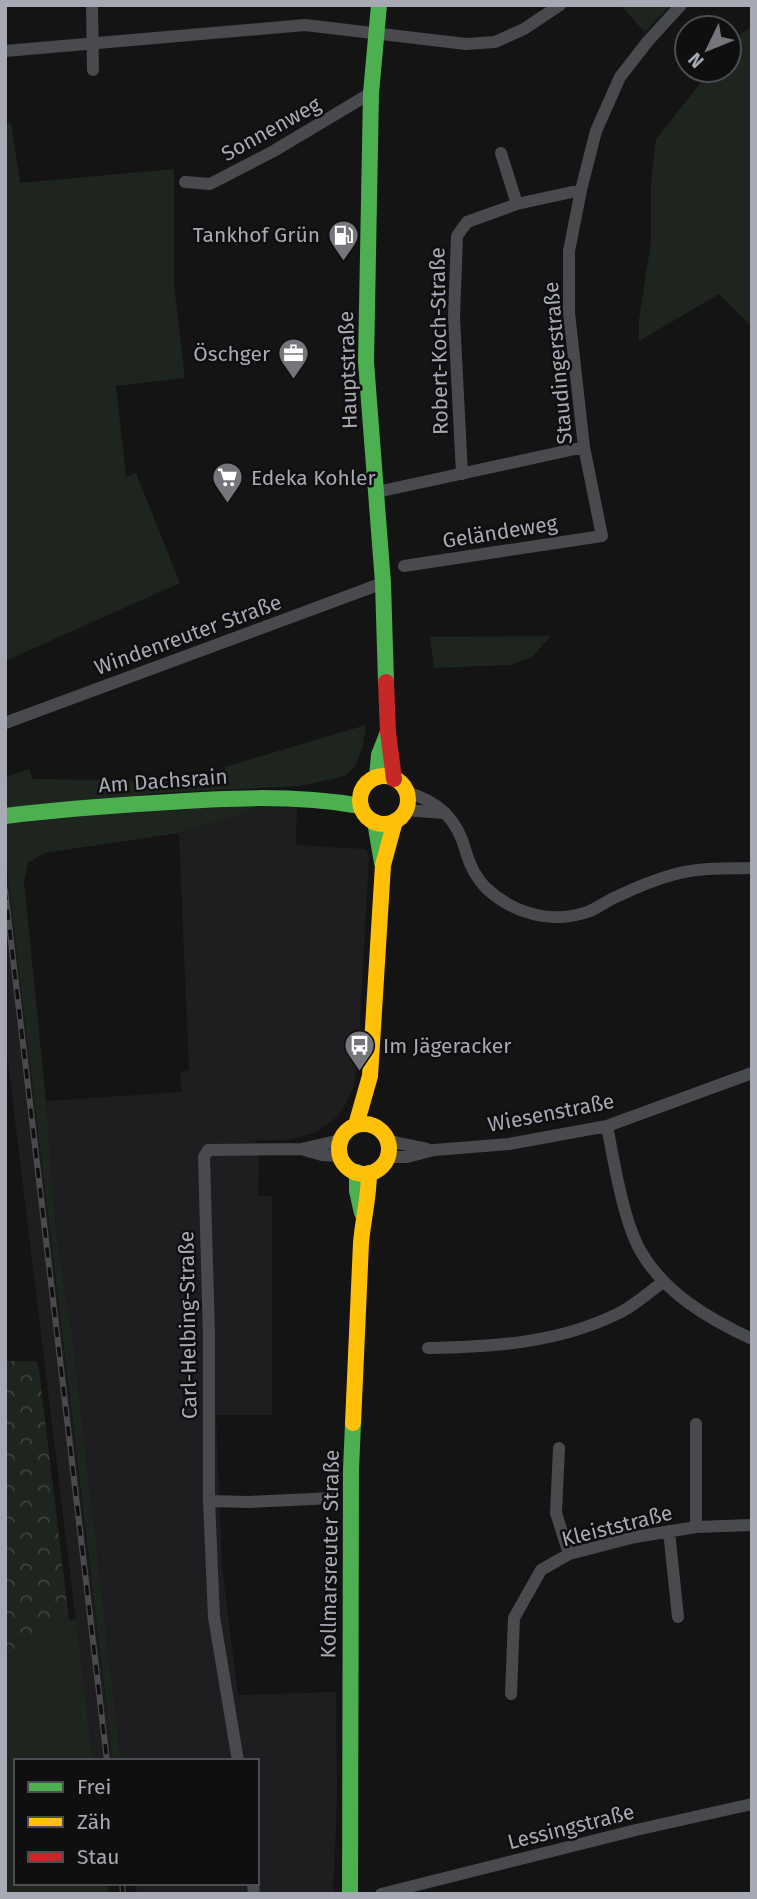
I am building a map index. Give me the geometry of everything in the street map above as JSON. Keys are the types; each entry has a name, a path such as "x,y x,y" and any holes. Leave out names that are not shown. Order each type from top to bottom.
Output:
{"main road":[{"name":"Hauptstraße","path":"379,5 371,93 366,362 383,583 387,732 394,779"},
{"name":"Hauptstraße","path":"377,777 379,755 387,732"},
{"path":"383,865 400,815 406,792 394,779 377,777 366,784 362,798 366,816 375,822 387,824 400,815"},
{"name":"Am Dachsrain","path":"5,816 47,810 257,796 325,799 340,791 362,798"},
{"path":"364,1125 383,865 375,822"},
{"path":"364,1125 381,1130 388,1149 381,1167 363,1173 348,1167 341,1148 348,1130 364,1125"},
{"name":"Kollmarsreuter Straße","path":"350,1894 352,1470 363,1216 369,1191 363,1173"}],"street":[{"path":"92,5 93,70"},
{"path":"5,51 305,24 466,44 495,42 524,29 560,5"},
{"name":"Staudingerstraße","path":"602,536 584,447 569,313 569,251 596,131 620,78 648,41 681,5"},
{"name":"Sonnenweg","path":"185,181 210,184 272,152 371,93"},
{"path":"501,153 517,204"},
{"name":"Robert-Koch-Straße","path":"462,474 454,317 457,236 467,222 517,204 581,190"},
{"path":"377,492 584,447"},
{"name":"Geländeweg","path":"404,566 602,536"},
{"name":"Windenreuter Straße","path":"5,723 383,583"},
{"path":"406,792 428,798 437,804 455,825 469,866 483,885 516,910 534,915 563,918 590,911 617,896 673,875 702,869 752,868"},
{"path":"400,815 443,813"},
{"name":"Wiesenstraße","path":"388,1149 407,1157 434,1150 509,1144 607,1126 752,1073"},
{"path":"607,1126 617,1176 640,1251 663,1282 704,1313 752,1339"},
{"name":"Carl-Helbing-Straße","path":"238,1759 215,1617 209,1501 209,1336 204,1157 208,1150 341,1148"},
{"path":"428,1348 511,1345 568,1332 620,1313 663,1282"},
{"path":"696,1423 696,1527"},
{"path":"559,1448 556,1513 569,1554"},
{"path":"209,1501 333,1498"},
{"name":"Kleiststraße","path":"511,1694 514,1618 541,1570 569,1554 669,1531 752,1525"},
{"path":"669,1531 678,1617"},
{"name":"Lessingstraße","path":"381,1894 752,1804"}],"shaded area":[{"path":"252,803 297,804 296,845 365,849 369,857 358,1059 354,1086 337,1117 316,1132 289,1140 256,1140 259,1150 258,1196 272,1196 272,1415 216,1415 222,1566 238,1695 336,1692 337,1799 333,1894 137,1894 136,1885 259,1885 259,1759 121,1759 73,1340 57,1239 46,1101 182,1092 180,1072 189,1070 179,833 248,812"},
{"path":"5,852 113,1759 93,1759 5,1038"}],"green space":[{"path":"620,5 671,5 645,32"},
{"path":"752,26 752,327 719,294 639,341 639,319 651,242 651,182 656,139 700,84 743,84 743,33"},
{"path":"11,123 20,183 174,169 174,285 185,378 116,386 126,477 136,473 180,583 5,661 5,124"},
{"path":"551,636 533,656 511,665 434,668 430,637"},
{"path":"366,725 356,765 346,775 333,779 298,786 162,793 5,808 5,777 29,769 33,779 224,782 225,767"},
{"path":"252,803 249,812 179,833 44,853 28,863 24,882 57,1239 73,1340 121,1759 113,1759 5,852 5,824 167,808"},
{"path":"5,1361 36,1361 39,1370 69,1620 36,1642 5,1657"},
{"path":"76,1619 93,1759 14,1759 14,1885 107,1885 108,1894 5,1894 5,1657 36,1642 69,1620"}],"railway":[{"path":"5,890 107,1759"},
{"path":"122,1885 123,1894"}],"traffic: fast":[{"path":"379,5 371,93 366,362 383,583 386,682"},
{"path":"377,777 379,755 388,732"},
{"path":"5,816 232,799 284,798 361,806"},
{"path":"375,822 382,863"},
{"path":"357,1172 357,1191 362,1213"},
{"path":"350,1894 353,1423"}],"traffic: slow":[{"path":"384,776 401,783 408,800 401,817 384,824 367,817 360,800 367,783 384,776"},
{"path":"356,1125 370,1076 383,865 395,821"},
{"path":"364,1124 381,1132 389,1149 381,1166 364,1174 347,1166 339,1149 347,1132 364,1124"},
{"path":"353,1423 361,1243 369,1173"}],"traffic: jam":[{"path":"386,682 388,732 394,779"}],"place":[{"name":"Tankhof Grün","path":"343,262"},
{"name":"Öschger","path":"293,381"},
{"name":"Edeka Kohler","path":"228,505"},
{"name":"Im Jägeracker","path":"360,1073"}]}
